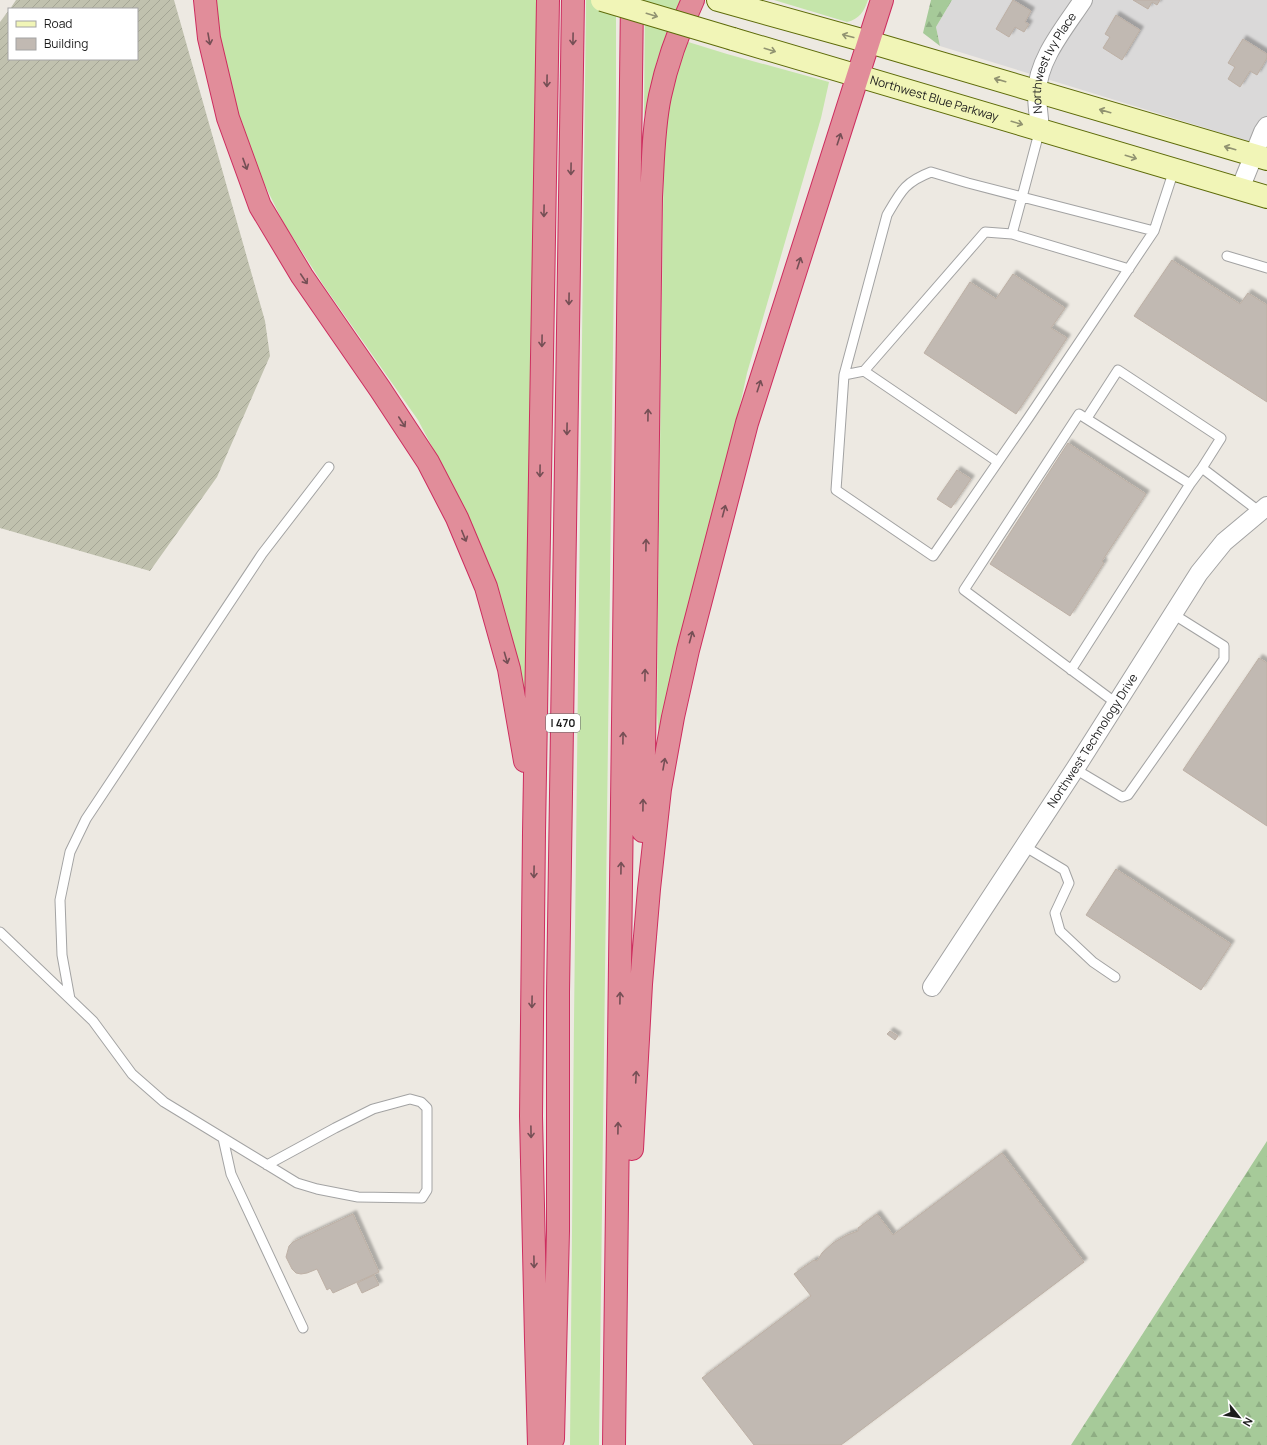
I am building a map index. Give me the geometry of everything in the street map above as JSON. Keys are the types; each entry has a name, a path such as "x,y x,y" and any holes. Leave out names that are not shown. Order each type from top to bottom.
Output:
{"highway":[{"path":"205,0 209,38 228,118 260,206 302,276 380,389 428,462 457,518 486,588 509,669 524,746 534,833"},
{"path":"539,1445 531,1116 534,833 548,0"},
{"name":"I 470","path":"553,1445 558,1231 558,992 573,0"},
{"path":"614,1445 632,0"},
{"path":"641,984 651,197 655,131 660,96 670,59 687,14 694,0"},
{"path":"615,1405 641,984 660,789 673,717 688,650 747,424 870,42 882,0"}],"street":[{"name":"Northwest Blue Parkway","path":"602,0 1267,197"},
{"path":"718,0 870,42 1261,157"},
{"name":"Northwest Ivy Place","path":"1040,129 1037,91 1042,66 1083,0"},
{"path":"1240,189 1261,157 1264,132 1267,126"},
{"name":"Northwest Technology Drive","path":"932,987 1075,769 1199,573 1224,542 1263,509"}],"lane":[{"path":"1012,234 1040,129"},
{"path":"1154,231 931,172 914,178 900,192 887,215 844,375 836,490 933,556 1154,231 1174,170"},
{"path":"844,375 864,371 985,232 1012,234 1129,269"},
{"path":"1227,256 1267,268"},
{"path":"1071,670 1221,438 1118,370 1087,418"},
{"path":"864,371 998,462"},
{"path":"1116,703 964,590 1080,414 1190,484"},
{"path":"70,999 62,955 60,900 70,852 86,819 262,554 330,467"},
{"path":"1202,468 1263,509"},
{"path":"1075,769 1122,798 1128,795 1224,659 1224,646 1173,614"},
{"path":"1024,846 1064,870 1069,883 1055,913 1060,931 1093,962 1115,977"},
{"path":"0,932 93,1021 132,1074 164,1102 222,1138 267,1165 297,1183 358,1198 422,1198 427,1190 427,1108 421,1102 410,1099 373,1109 267,1165"},
{"path":"222,1138 231,1174 302,1328"}],"shaded area":[{"path":"16,0 174,0 265,321 270,356 217,477 150,571 0,528 0,22 8,11 8,60 138,60 138,8 11,8"},
{"path":"952,0 1267,0 1267,147 940,46 936,27"}],"green space":[{"path":"215,0 538,0 528,715 480,544 448,477 418,420 324,286 283,222 259,173 241,123 224,62"},
{"path":"586,0 616,0 616,116 599,1445 570,1445 574,1020"},
{"path":"645,0 681,0 657,61 644,117"},
{"path":"774,0 868,0 861,14 855,19 847,22"},
{"path":"931,0 952,0 936,27 940,46 923,33"},
{"path":"685,41 829,82 821,118 747,373 733,438 659,743 657,713 664,143 666,111"},
{"path":"1267,1141 1267,1445 1071,1445"}],"building":[{"path":"1013,0 1031,11 1025,22 1029,24 1024,32 1015,27 1009,37 996,29"},
{"path":"1133,0 1160,0 1157,5 1152,2 1148,9"},
{"path":"1116,15 1140,30 1122,60 1103,48 1110,37 1105,34"},
{"path":"1243,39 1267,54 1267,58 1257,75 1250,71 1240,87 1228,79 1235,67 1228,63"},
{"path":"1172,260 1240,304 1248,293 1267,305 1267,402 1134,316"},
{"path":"1013,274 1065,308 1051,328 1067,338 1016,414 924,353 970,282 996,299"},
{"path":"1068,443 1146,494 1102,561 1104,563 1070,616 990,564"},
{"path":"957,470 971,479 951,508 937,499"},
{"path":"1259,658 1267,663 1267,826 1183,770"},
{"path":"1116,869 1231,944 1201,990 1086,915"},
{"path":"890,1031 898,1036 895,1040 887,1034"},
{"path":"1002,1153 1084,1262 841,1445 754,1445 702,1378 811,1296 794,1274 814,1260 817,1261 822,1253 833,1243 858,1231 858,1228 877,1214 893,1235"},
{"path":"353,1214 379,1272 333,1293 330,1288 327,1290 317,1269 301,1274 296,1273 292,1269 286,1257 289,1246 293,1242"},
{"path":"374,1275 379,1285 362,1293 357,1283"}]}
